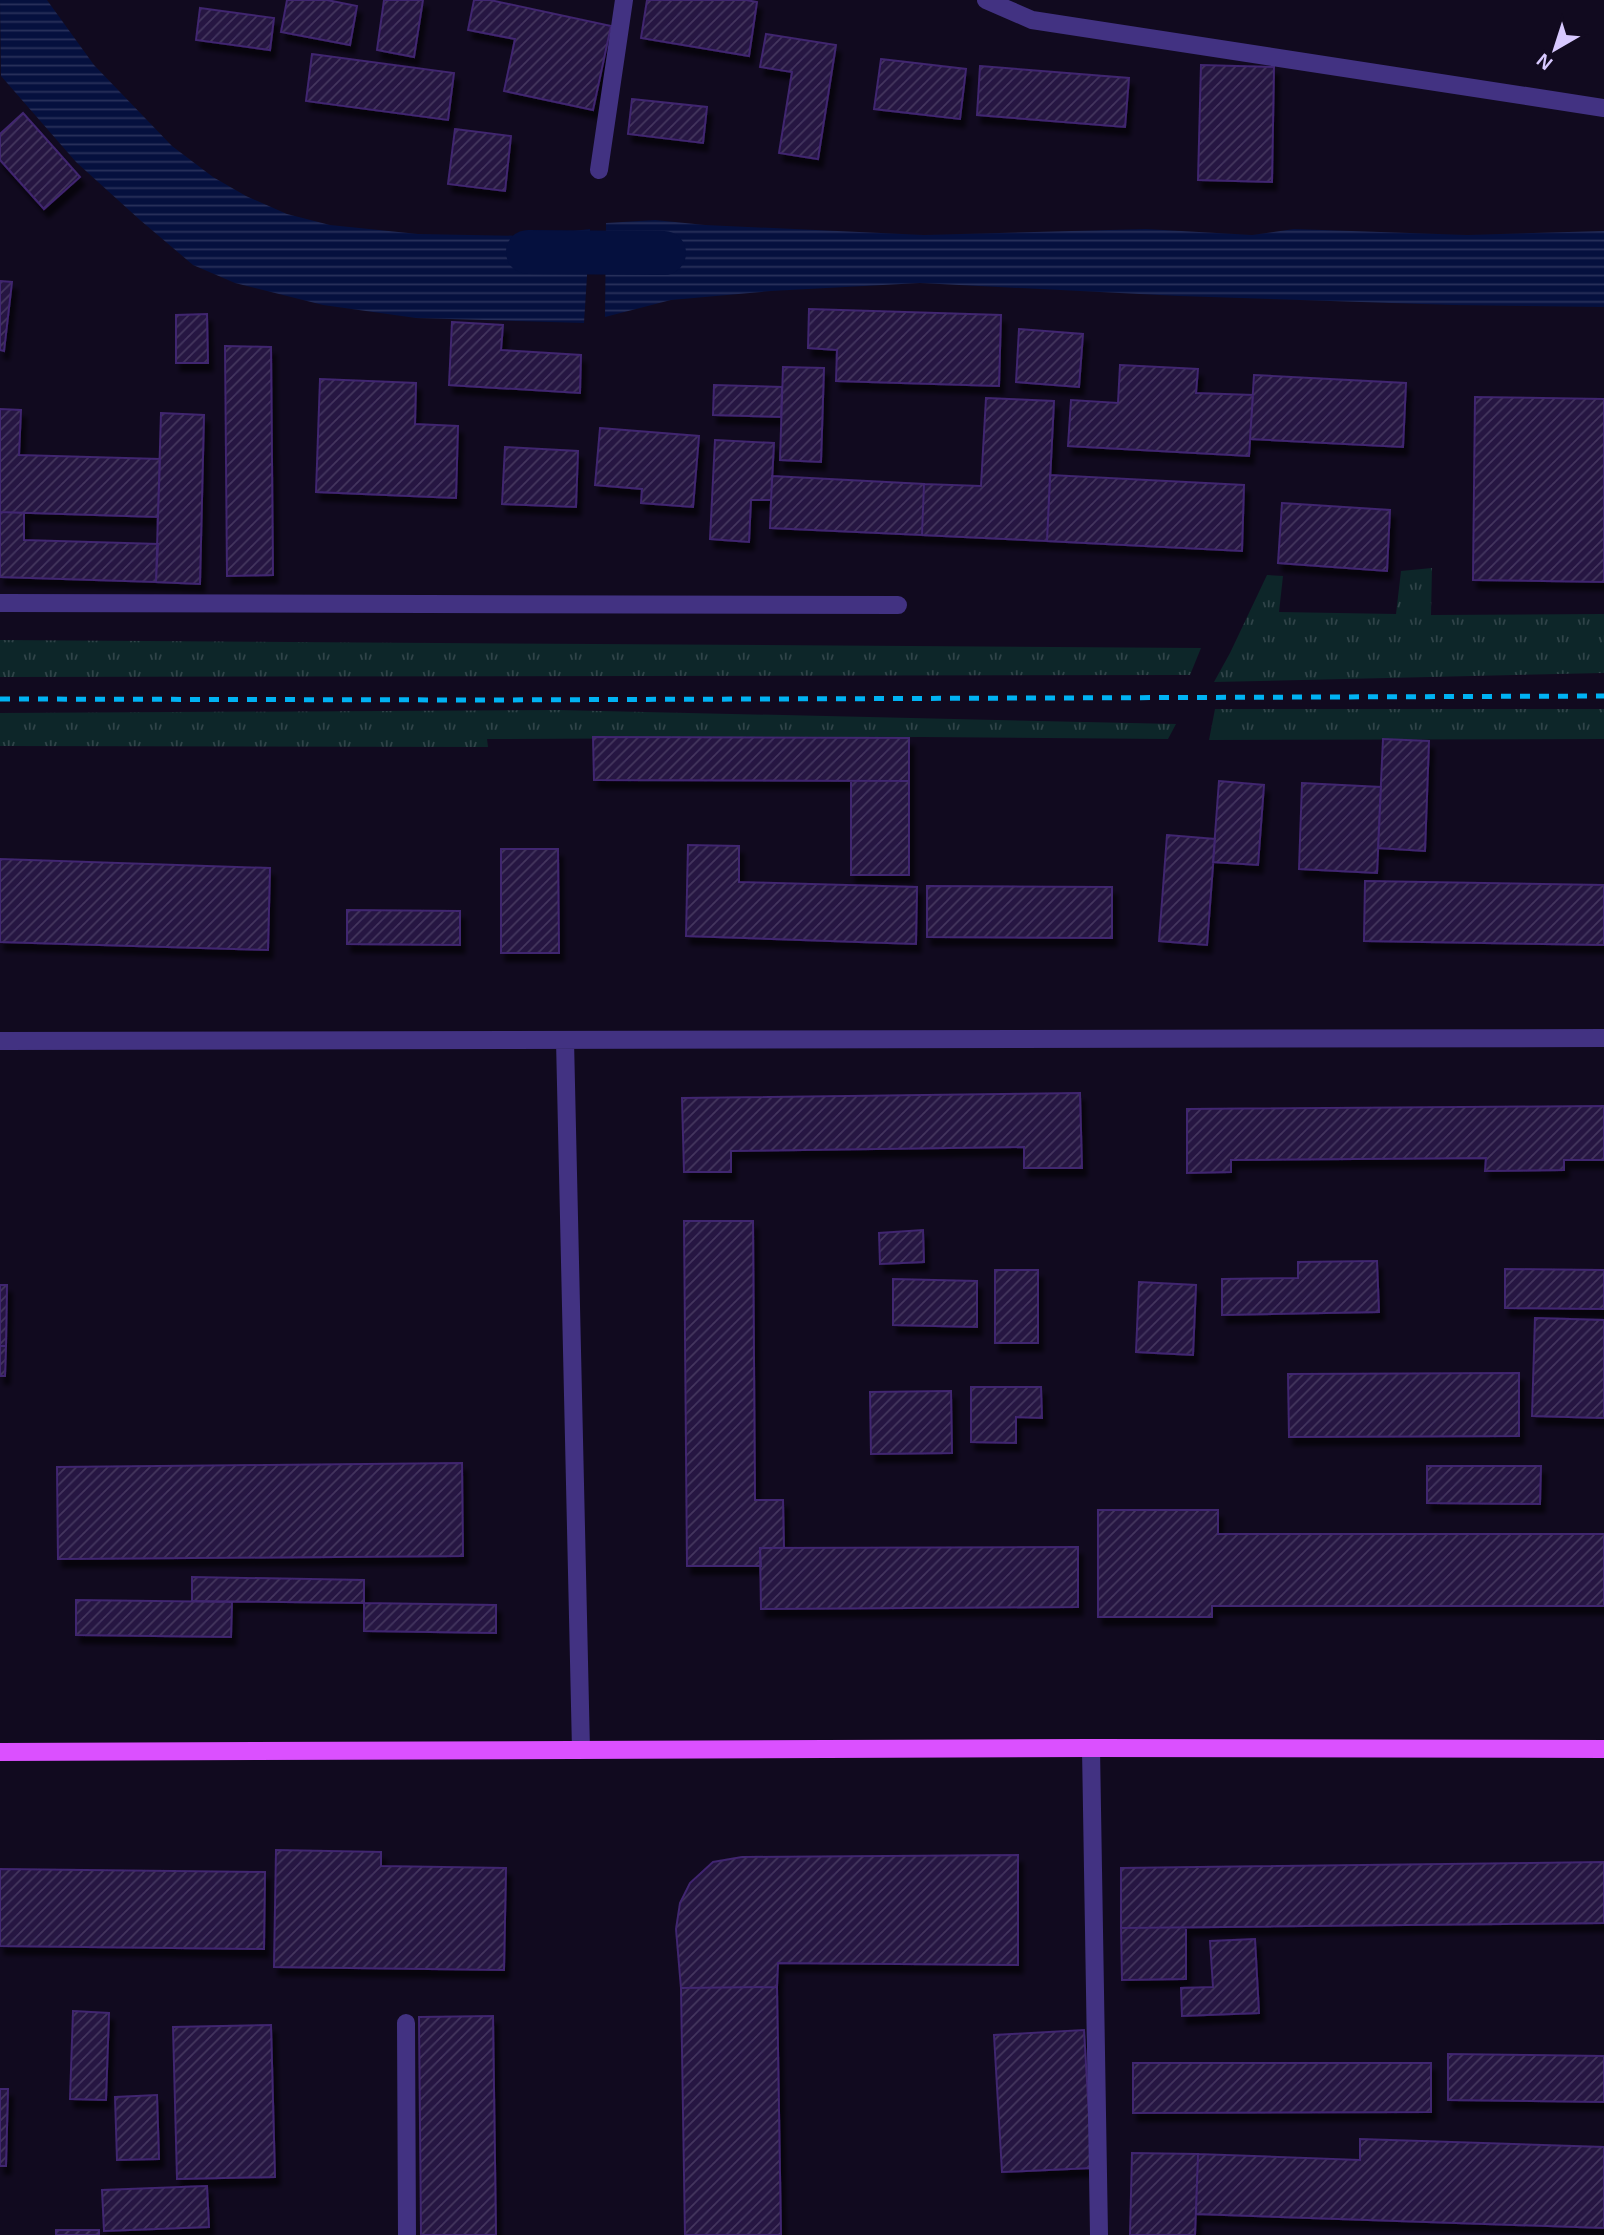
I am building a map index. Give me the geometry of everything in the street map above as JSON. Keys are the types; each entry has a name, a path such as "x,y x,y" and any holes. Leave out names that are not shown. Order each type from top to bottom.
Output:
{"main road":[{"path":"0,1752 1604,1749"}],"street":[{"path":"599,170 624,0"},
{"path":"986,0 1032,20 1604,108"},
{"path":"0,603 898,605"},
{"path":"0,1041 1604,1038"},
{"path":"565,1040 581,1750"},
{"path":"1091,1748 1099,2235"},
{"path":"406,2023 407,2235"}],"green space":[{"path":"1432,568 1431,615 1604,614 1604,673 1214,682 1267,575 1283,576 1279,612 1396,614 1401,571"},
{"path":"0,640 1201,648 1190,675 0,677"},
{"path":"1215,709 1604,709 1604,739 1209,740"},
{"path":"558,710 1176,724 1168,739 487,739 488,747 0,746 0,713"}],"shaded area":[{"path":"0,0 47,0 94,65 172,146 213,177 246,196 287,214 330,225 418,234 530,236 590,229 584,323 416,318 323,305 235,283 193,265 76,162 1,76"},
{"path":"655,220 705,225 924,235 1146,229 1252,235 1294,229 1467,235 1604,231 1604,307 1179,296 920,283 771,291 671,300 605,317 606,223"}],"building":[{"path":"287,0 327,0 357,6 350,45 281,32"},
{"path":"384,0 423,0 414,57 377,50"},
{"path":"474,0 490,0 611,26 593,110 504,91 515,39 468,30"},
{"path":"647,0 757,2 749,56 641,38"},
{"path":"200,8 274,18 270,50 196,40"},
{"path":"766,34 836,45 818,159 779,153 792,72 760,67"},
{"path":"312,54 454,73 448,120 306,101"},
{"path":"881,59 966,69 960,119 874,109"},
{"path":"1201,65 1274,67 1272,182 1198,180"},
{"path":"980,66 1129,78 1125,127 977,115"},
{"path":"632,99 707,107 703,143 628,134"},
{"path":"23,113 80,177 44,209 0,160 0,134"},
{"path":"455,129 511,136 505,191 448,184"},
{"path":"0,281 12,282 4,351 0,350"},
{"path":"809,309 1001,315 999,386 836,381 837,350 808,348"},
{"path":"207,314 208,363 176,363 176,315"},
{"path":"452,322 503,325 501,350 581,355 580,393 449,385"},
{"path":"1019,329 1083,334 1079,387 1016,382"},
{"path":"225,346 271,347 273,575 227,576"},
{"path":"1120,365 1198,369 1196,393 1253,395 1249,456 1068,446 1071,400 1118,403"},
{"path":"783,367 824,368 821,462 780,460"},
{"path":"1254,375 1406,383 1403,447 1250,439"},
{"path":"320,379 416,383 415,424 458,426 456,498 316,492"},
{"path":"714,385 782,387 781,417 713,415"},
{"path":"1475,397 1604,399 1604,582 1473,580"},
{"path":"986,398 1054,401 1047,541 922,535 924,484 981,486"},
{"path":"0,409 21,410 19,455 160,459 158,517 0,512"},
{"path":"161,413 204,415 200,584 156,582"},
{"path":"600,428 699,436 693,507 641,503 642,489 595,485"},
{"path":"715,440 774,443 771,500 751,500 749,542 710,539"},
{"path":"505,447 578,451 576,507 502,504"},
{"path":"1050,475 1244,485 1242,551 1047,541"},
{"path":"772,476 924,484 922,535 770,528"},
{"path":"1282,503 1390,510 1387,571 1278,563"},
{"path":"0,512 24,513 24,540 158,544 156,582 0,577"},
{"path":"593,737 909,738 909,781 594,780"},
{"path":"1383,739 1429,741 1425,851 1378,848"},
{"path":"851,781 909,781 909,875 851,875"},
{"path":"1219,781 1264,785 1258,865 1213,862"},
{"path":"1302,783 1381,787 1377,873 1299,869"},
{"path":"1167,835 1215,839 1207,945 1159,941"},
{"path":"688,845 739,846 739,882 917,887 916,944 686,936"},
{"path":"501,849 558,849 559,953 501,953"},
{"path":"0,859 270,868 268,950 0,942"},
{"path":"1365,881 1604,885 1604,945 1364,941"},
{"path":"927,886 1112,887 1112,938 927,937"},
{"path":"347,910 460,911 460,945 347,944"},
{"path":"1080,1093 1082,1168 1024,1168 1024,1147 731,1151 731,1172 684,1172 682,1098"},
{"path":"1604,1106 1604,1160 1564,1160 1564,1170 1485,1171 1486,1158 1231,1160 1231,1172 1187,1173 1187,1109"},
{"path":"684,1221 753,1221 755,1500 783,1500 784,1548 760,1548 761,1566 687,1566"},
{"path":"923,1230 924,1262 880,1264 879,1233"},
{"path":"1377,1261 1379,1312 1222,1315 1222,1279 1298,1278 1298,1262"},
{"path":"1505,1269 1604,1270 1604,1309 1505,1308"},
{"path":"995,1270 1038,1270 1038,1343 995,1343"},
{"path":"893,1279 977,1281 977,1327 893,1325"},
{"path":"1139,1282 1196,1285 1193,1355 1136,1352"},
{"path":"0,1285 7,1285 6,1346 0,1346"},
{"path":"1535,1318 1604,1320 1604,1418 1532,1416"},
{"path":"0,1346 6,1346 5,1376 0,1376"},
{"path":"1519,1373 1519,1436 1289,1437 1288,1374"},
{"path":"971,1387 1041,1387 1042,1418 1016,1417 1016,1443 971,1442"},
{"path":"951,1391 952,1453 871,1454 870,1392"},
{"path":"462,1463 463,1556 58,1559 57,1467"},
{"path":"1427,1466 1541,1466 1540,1504 1427,1503"},
{"path":"1098,1510 1218,1510 1218,1534 1604,1534 1604,1606 1212,1606 1212,1617 1098,1617"},
{"path":"1078,1547 1078,1607 761,1609 760,1548"},
{"path":"192,1577 364,1580 364,1603 192,1601"},
{"path":"76,1600 232,1602 231,1637 76,1635"},
{"path":"364,1603 496,1605 496,1633 364,1631"},
{"path":"276,1850 381,1852 381,1866 506,1868 504,1970 274,1967"},
{"path":"1018,1855 1018,1965 778,1963 777,1987 681,1988 676,1929 680,1903 690,1883 713,1862 742,1857"},
{"path":"1604,1862 1604,1923 1121,1928 1121,1868"},
{"path":"0,1869 265,1872 264,1949 0,1946"},
{"path":"1121,1928 1186,1928 1186,1979 1122,1980"},
{"path":"1255,1939 1259,2013 1182,2016 1181,1988 1213,1987 1210,1941"},
{"path":"777,1987 781,2235 685,2235 681,1988"},
{"path":"73,2011 109,2013 106,2100 70,2099"},
{"path":"493,2016 496,2235 421,2235 419,2017"},
{"path":"271,2025 275,2177 177,2179 173,2027"},
{"path":"1084,2030 1092,2168 1002,2172 994,2035"},
{"path":"1448,2054 1604,2056 1604,2102 1448,2100"},
{"path":"1133,2063 1431,2063 1431,2112 1133,2113"},
{"path":"0,2089 8,2089 6,2166 0,2166"},
{"path":"157,2095 159,2159 117,2160 115,2097"},
{"path":"1360,2139 1604,2147 1604,2228 1196,2214 1198,2154 1360,2160"},
{"path":"1132,2153 1198,2154 1195,2235 1130,2235"},
{"path":"207,2186 209,2227 104,2231 102,2190"},
{"path":"56,2230 99,2230 99,2235 56,2235"}],"waterway":[{"path":"528,252 664,253"}],"railway":[{"path":"0,699 1604,696"}]}
